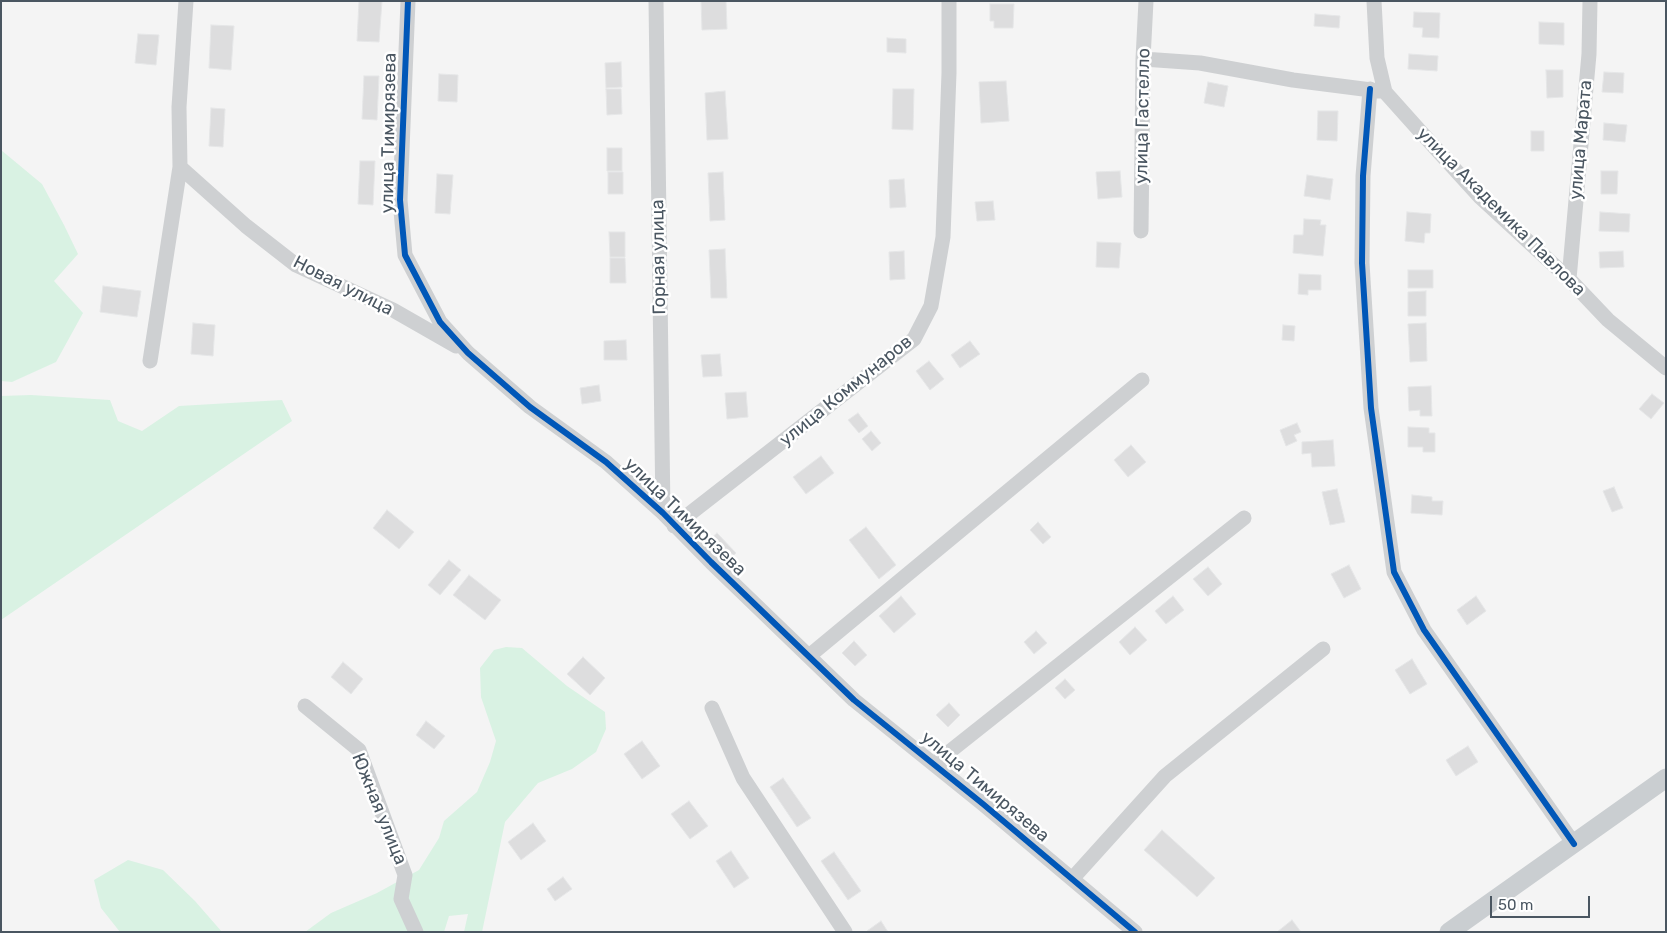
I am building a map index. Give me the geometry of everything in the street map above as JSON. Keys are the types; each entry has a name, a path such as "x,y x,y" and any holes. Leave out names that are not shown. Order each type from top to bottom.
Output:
{"main road":[{"path":"1449,932 1666,778"}],"street":[{"path":"150,361 180,168 179,107 186,1"},
{"name":"улица Тимирязева","path":"408,1 400,200 405,255 440,322 468,353 530,407 606,462 663,514 854,700 934,764 1135,932"},
{"name":"Горная улица","path":"656,1 663,514"},
{"name":"улица Коммунаров","path":"674,526 914,339 931,306 943,237 949,73 949,1"},
{"name":"улица Гастелло","path":"1141,231 1142,59 1146,1"},
{"name":"улица Академика Павлова","path":"1374,1 1377,58 1385,92 1480,197 1569,279 1608,320 1666,368"},
{"name":"улица Марата","path":"1569,279 1589,54 1590,1"},
{"path":"1142,59 1200,63 1293,80 1385,92"},
{"path":"1370,90 1363,176 1362,263 1370,408 1394,572 1424,630 1574,844"},
{"name":"Новая улица","path":"180,168 246,226 296,265 392,310 468,353"},
{"path":"808,656 1142,380"},
{"path":"934,764 1244,518"},
{"path":"1072,879 1165,776 1323,649"},
{"name":"Южная улица","path":"305,706 359,750 405,875 401,899 416,932"},
{"path":"712,708 743,778 845,932"}],"green space":[{"path":"1,150 42,184 64,225 78,254 54,281 83,313 56,362 12,382 1,381"},
{"path":"31,395 110,400 118,421 142,431 179,406 282,400 292,421 1,620 1,396"},
{"path":"506,647 522,648 567,686 605,712 606,729 596,752 572,769 538,783 505,822 482,932 464,932 468,914 449,916 444,932 305,932 331,913 377,893 419,870 439,838 444,821 477,792 490,762 496,741 481,697 480,668 494,650"},
{"path":"128,860 163,870 195,901 222,932 120,932 101,908 94,880"}],"building":[{"path":"359,1 382,1 379,42 357,41"},
{"path":"701,1 726,1 727,29 702,30"},
{"path":"990,4 1014,4 1013,28 994,28 994,21 990,21"},
{"path":"1414,12 1440,13 1439,38 1422,37 1423,28 1413,27"},
{"path":"1315,14 1340,16 1339,28 1314,26"},
{"path":"1539,22 1564,23 1564,45 1539,44"},
{"path":"211,25 234,26 231,70 209,68"},
{"path":"138,34 159,35 156,65 135,63"},
{"path":"887,38 906,39 906,53 887,52"},
{"path":"1409,54 1438,56 1437,71 1408,69"},
{"path":"621,62 622,87 606,88 605,63"},
{"path":"1546,70 1563,70 1563,97 1547,98"},
{"path":"1604,72 1624,73 1623,93 1602,92"},
{"path":"439,74 458,75 457,102 438,101"},
{"path":"364,76 379,76 377,120 362,119"},
{"path":"1006,81 1009,121 981,123 979,82"},
{"path":"1208,82 1228,86 1224,107 1204,103"},
{"path":"606,89 621,89 622,114 607,115"},
{"path":"893,89 914,89 913,130 892,129"},
{"path":"725,91 728,139 707,140 705,93"},
{"path":"211,108 225,109 223,147 209,146"},
{"path":"1318,111 1338,111 1337,141 1317,140"},
{"path":"1604,123 1627,125 1625,142 1603,140"},
{"path":"1531,131 1544,131 1544,151 1531,151"},
{"path":"607,148 622,148 622,171 607,171"},
{"path":"360,161 375,161 373,205 358,204"},
{"path":"1120,171 1122,197 1098,199 1096,172"},
{"path":"1601,171 1618,171 1617,194 1601,194"},
{"path":"608,172 623,172 623,194 608,194"},
{"path":"723,172 725,220 710,221 708,173"},
{"path":"437,174 453,175 450,214 435,213"},
{"path":"1307,175 1333,179 1330,200 1304,196"},
{"path":"904,179 906,207 890,208 889,180"},
{"path":"993,201 995,220 977,221 975,202"},
{"path":"1407,212 1431,214 1430,233 1425,233 1424,243 1405,241"},
{"path":"1600,212 1630,214 1629,232 1599,231"},
{"path":"1304,219 1321,220 1320,225 1326,225 1323,256 1293,253 1294,235 1303,235"},
{"path":"609,232 625,232 625,257 610,257"},
{"path":"1097,242 1121,243 1119,268 1096,267"},
{"path":"725,249 727,298 711,298 709,250"},
{"path":"904,251 905,279 890,280 889,252"},
{"path":"1623,251 1624,267 1600,268 1599,252"},
{"path":"610,258 625,258 626,283 610,283"},
{"path":"1408,270 1433,270 1433,288 1408,288"},
{"path":"1299,274 1321,275 1321,290 1308,290 1308,295 1298,294"},
{"path":"103,286 141,291 137,317 100,312"},
{"path":"1426,291 1426,316 1408,316 1408,292"},
{"path":"193,323 215,325 213,356 191,354"},
{"path":"1426,323 1427,361 1410,362 1408,324"},
{"path":"1283,325 1295,326 1294,341 1282,340"},
{"path":"626,340 627,360 604,360 604,341"},
{"path":"970,341 980,354 960,368 951,355"},
{"path":"720,354 722,376 703,377 701,355"},
{"path":"929,361 944,379 930,390 916,371"},
{"path":"599,385 601,401 582,404 580,388"},
{"path":"1431,386 1432,416 1420,416 1420,410 1409,411 1408,387"},
{"path":"746,392 748,417 727,419 725,393"},
{"path":"1652,394 1664,403 1651,419 1639,409"},
{"path":"858,413 868,426 859,433 848,420"},
{"path":"1297,423 1301,432 1294,435 1297,441 1286,446 1280,430"},
{"path":"1408,427 1429,428 1429,433 1435,433 1435,452 1423,452 1423,447 1408,447"},
{"path":"871,431 881,443 872,451 862,439"},
{"path":"1333,440 1335,466 1312,467 1311,453 1302,454 1302,442"},
{"path":"1131,445 1146,462 1128,477 1114,460"},
{"path":"821,456 834,473 806,494 793,477"},
{"path":"1614,487 1623,508 1612,512 1603,491"},
{"path":"1337,489 1345,522 1330,525 1322,492"},
{"path":"1412,495 1432,497 1432,501 1443,501 1442,515 1411,513"},
{"path":"387,510 414,532 399,549 373,528"},
{"path":"1038,522 1051,537 1043,544 1030,530"},
{"path":"866,527 896,565 879,579 849,540"},
{"path":"717,533 736,553 728,561 708,541"},
{"path":"449,560 461,570 440,595 428,585"},
{"path":"1349,565 1361,589 1344,598 1331,574"},
{"path":"1208,567 1222,584 1208,596 1193,579"},
{"path":"469,575 501,600 485,620 453,595"},
{"path":"901,596 916,614 894,633 879,616"},
{"path":"1173,596 1184,610 1166,624 1155,611"},
{"path":"1476,596 1486,611 1467,625 1457,610"},
{"path":"1135,627 1147,640 1130,655 1119,642"},
{"path":"1036,631 1047,643 1034,654 1024,642"},
{"path":"854,641 867,655 855,666 842,653"},
{"path":"583,657 605,678 590,695 567,674"},
{"path":"1412,659 1427,684 1410,694 1395,670"},
{"path":"343,662 363,679 351,694 331,677"},
{"path":"1065,679 1075,690 1065,699 1055,688"},
{"path":"949,703 960,715 948,727 936,715"},
{"path":"426,721 445,736 434,749 416,735"},
{"path":"642,741 660,766 642,779 624,754"},
{"path":"1468,746 1478,762 1456,776 1446,760"},
{"path":"783,778 811,818 797,827 770,787"},
{"path":"689,801 708,826 690,839 671,814"},
{"path":"533,823 546,841 521,860 508,842"},
{"path":"1162,830 1215,878 1197,897 1144,850"},
{"path":"731,851 749,878 734,888 716,861"},
{"path":"834,852 861,891 848,900 821,861"},
{"path":"563,877 572,889 555,901 547,889"},
{"path":"1292,920 1301,932 1277,932"},
{"path":"881,921 888,932 867,931"}],"cycle path":[{"path":"408,1 400,200 405,255 440,322 468,353 530,407 606,462 663,513 854,700 983,804 1135,932"},
{"path":"1370,89 1363,176 1362,263 1371,408 1394,572 1424,630 1574,844"}]}
